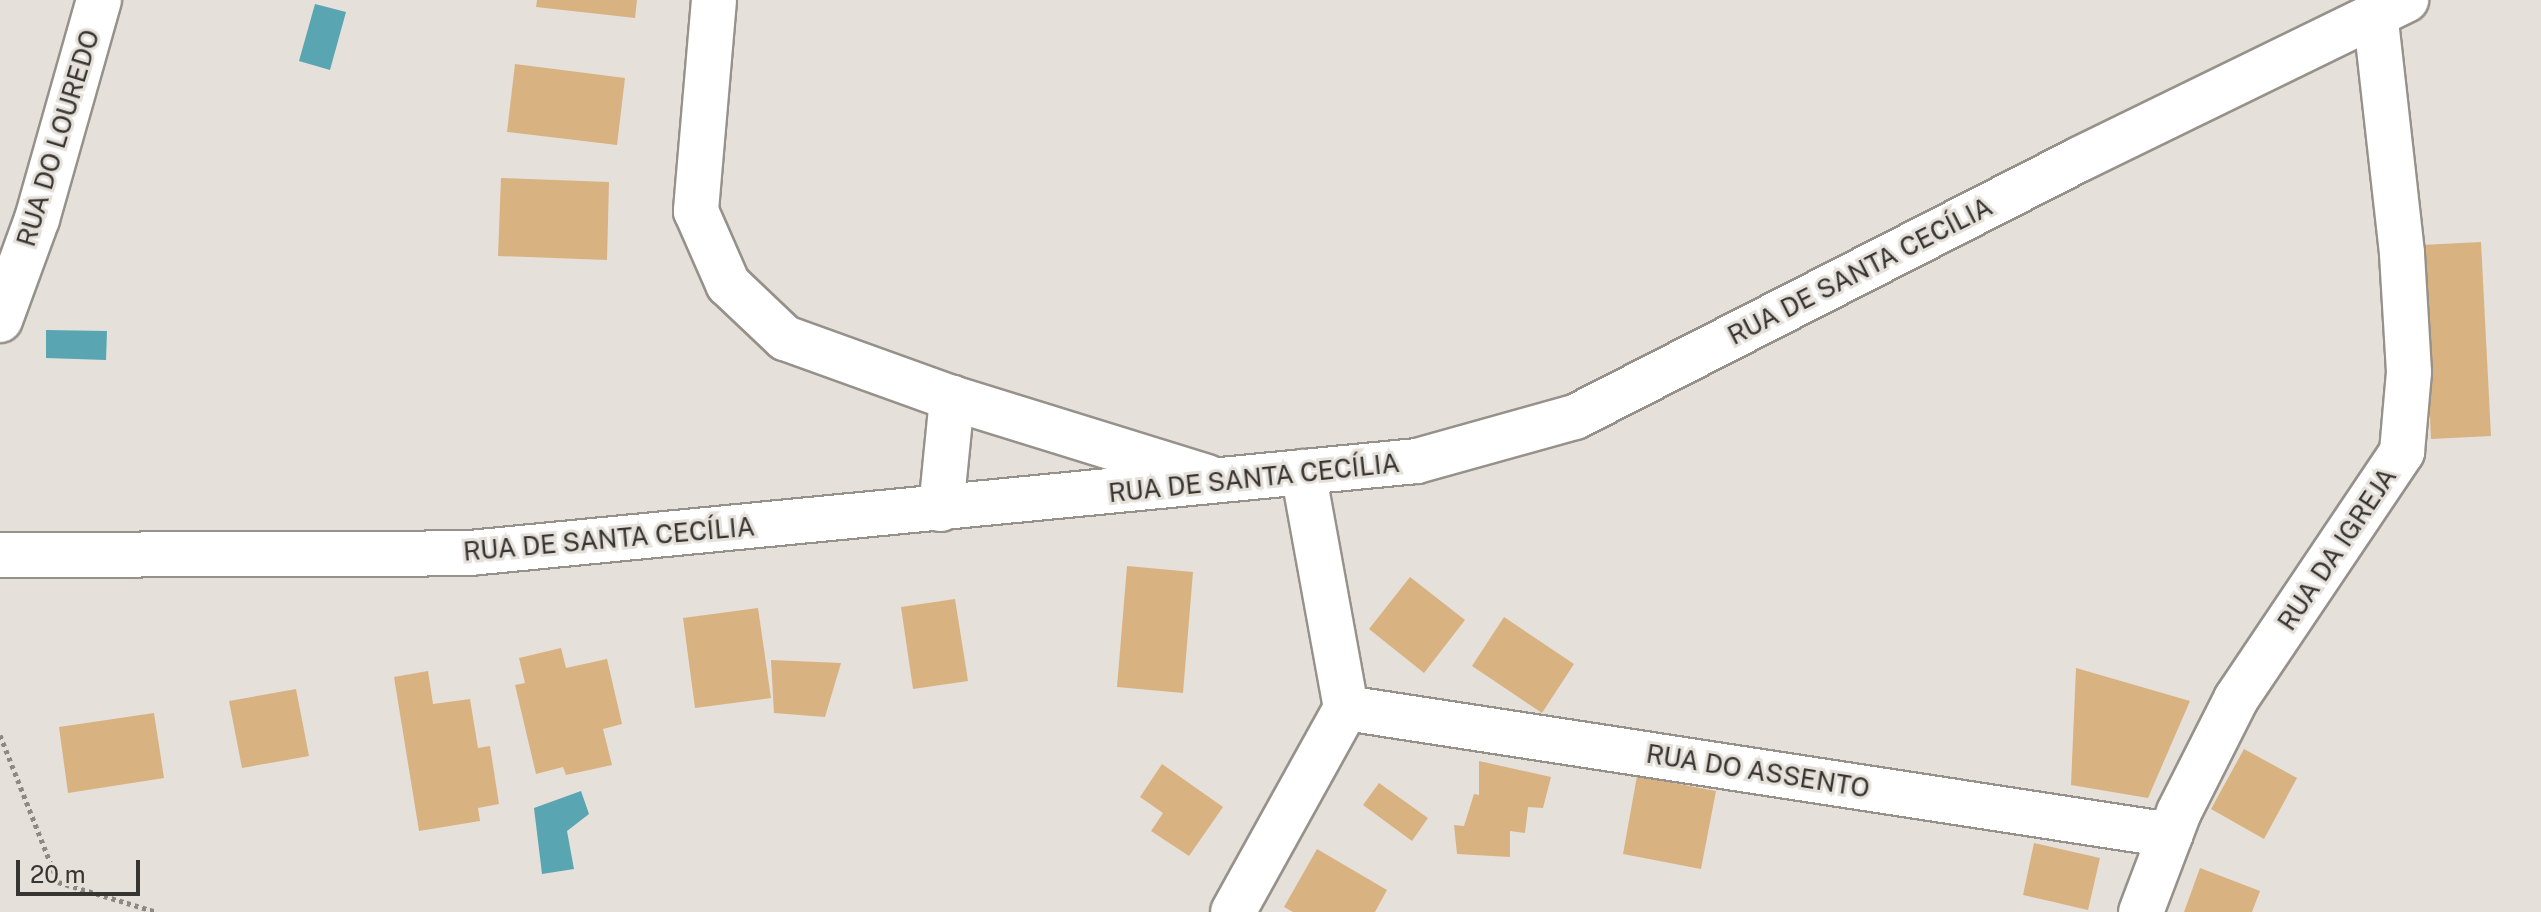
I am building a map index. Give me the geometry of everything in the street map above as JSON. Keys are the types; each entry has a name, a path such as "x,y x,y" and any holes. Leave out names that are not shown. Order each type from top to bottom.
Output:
{"street":[{"name":"RUA DO LOUREDO","path":"0,320 37,219 99,0"},
{"path":"714,0 696,211 728,284 785,338 952,398 1226,483"},
{"name":"RUA DE SANTA CECÍLIA","path":"0,555 470,553 1226,483 1417,461 1575,417 2390,6"},
{"name":"RUA DA IGREJA","path":"2141,912 2170,835 2236,699 2402,452 2409,372 2390,6"},
{"path":"941,509 952,398"},
{"path":"1233,912 1346,708 1303,472"},
{"name":"RUA DO ASSENTO","path":"1346,708 2170,835"}],"path":[{"path":"0,735 58,882 157,912"}],"water":[{"path":"315,4 346,12 330,70 299,61"},
{"path":"46,330 107,331 106,360 46,358"},
{"path":"581,791 589,814 567,831 574,869 542,874 534,808"}],"building":[{"path":"537,0 637,0 635,18 536,7"},
{"path":"515,64 625,78 617,145 507,132"},
{"path":"501,178 609,182 607,260 498,256"},
{"path":"2481,242 2491,436 2431,439 2422,245"},
{"path":"1127,566 1193,572 1183,693 1117,687"},
{"path":"1410,577 1465,620 1424,673 1369,629"},
{"path":"955,599 968,681 913,689 901,607"},
{"path":"758,608 771,698 695,708 683,618"},
{"path":"1504,617 1574,664 1542,713 1472,666"},
{"path":"561,648 566,668 607,659 622,724 603,729 612,765 566,775 563,767 536,774 515,685 525,683 519,658"},
{"path":"771,660 841,663 825,717 774,713"},
{"path":"2076,668 2190,701 2148,798 2071,785"},
{"path":"428,671 433,704 470,699 478,748 490,746 499,804 478,808 480,821 419,831 394,677"},
{"path":"296,689 309,756 242,768 229,701"},
{"path":"154,713 164,778 68,793 59,727"},
{"path":"2244,749 2297,778 2264,839 2211,809"},
{"path":"1479,761 1551,777 1543,808 1528,807 1525,833 1510,831 1510,857 1457,854 1454,825 1464,826 1474,794 1479,795"},
{"path":"1162,764 1223,807 1189,856 1151,831 1163,813 1140,797"},
{"path":"1637,776 1716,791 1701,869 1623,854"},
{"path":"1379,783 1428,818 1412,841 1363,805"},
{"path":"2034,843 2100,858 2088,910 2023,895"},
{"path":"1317,849 1387,890 1375,912 1293,912 1284,907"},
{"path":"2200,868 2260,891 2252,912 2184,912"}]}
